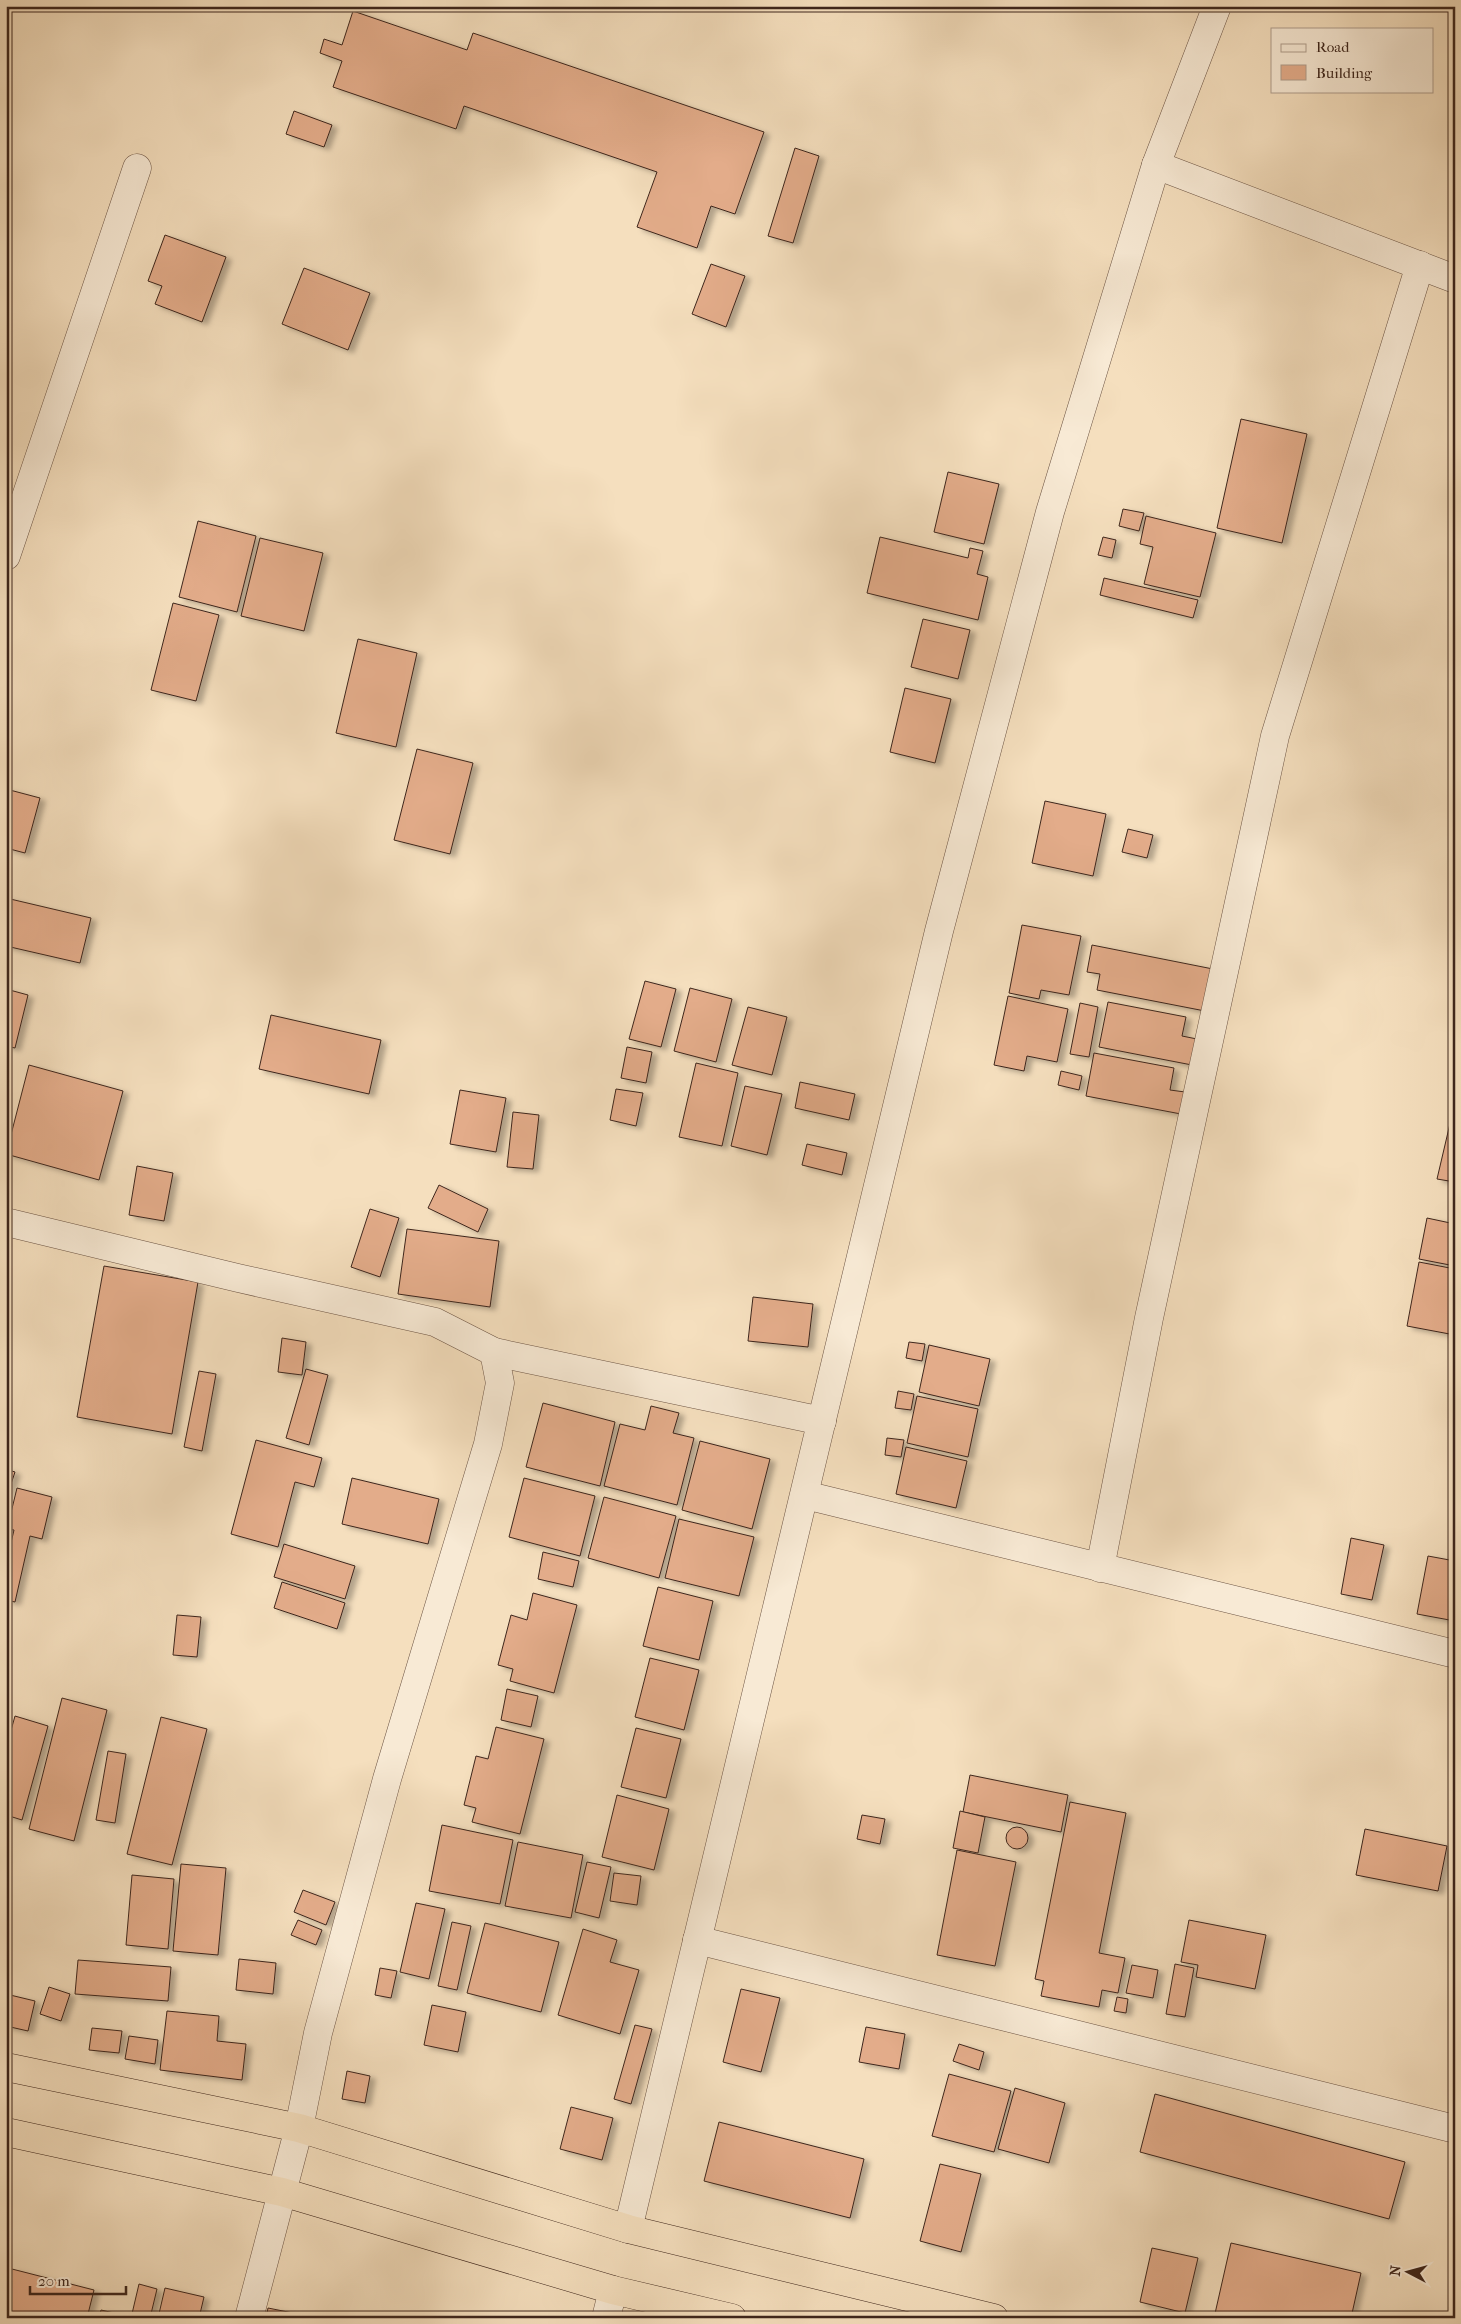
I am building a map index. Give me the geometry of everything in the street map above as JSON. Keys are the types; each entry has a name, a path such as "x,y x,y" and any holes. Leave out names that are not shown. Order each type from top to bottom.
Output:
{"highway":[{"path":"6,2067 299,2128 628,2229 994,2318"},
{"path":"6,2132 282,2192 613,2290 732,2318"}],"street":[{"path":"628,2229 805,1495 938,931 1050,512 1156,165 1216,6"},
{"path":"1156,165 1455,279"},
{"path":"6,556 137,168"},
{"path":"1100,1568 1149,1318 1275,736 1420,266"},
{"path":"6,1222 238,1278 435,1322 494,1352 822,1421"},
{"path":"249,2318 299,2128 318,2032 384,1788 488,1444 500,1384 494,1352"},
{"path":"805,1495 1455,1654"},
{"path":"698,1940 1455,2129"},
{"path":"606,2318 613,2290"}],"building":[{"path":"353,11 467,50 473,33 764,132 735,214 711,206 697,248 637,227 657,172 464,106 456,129 333,87 342,61 320,53 324,39 342,45"},
{"path":"294,111 332,125 324,147 286,134"},
{"path":"795,148 819,156 793,243 768,236"},
{"path":"165,235 226,257 202,322 155,304 162,286 148,281"},
{"path":"711,264 745,276 726,327 692,314"},
{"path":"304,268 370,293 348,350 282,324"},
{"path":"1241,419 1307,434 1282,543 1217,528"},
{"path":"948,472 999,484 984,544 934,532"},
{"path":"1123,509 1144,513 1139,531 1119,526"},
{"path":"1146,516 1216,533 1200,597 1144,584 1153,547 1140,544"},
{"path":"198,521 256,536 237,612 179,597"},
{"path":"880,537 968,558 970,548 983,551 977,574 988,577 978,620 867,593"},
{"path":"1103,537 1116,540 1112,558 1098,555"},
{"path":"260,538 323,553 304,631 241,616"},
{"path":"1104,578 1198,600 1193,618 1100,595"},
{"path":"173,603 219,615 196,701 151,690"},
{"path":"923,619 970,630 958,679 911,667"},
{"path":"358,639 417,653 396,747 336,733"},
{"path":"905,688 951,699 935,763 890,752"},
{"path":"417,749 473,763 450,854 394,840"},
{"path":"6,789 40,798 25,853 6,848"},
{"path":"1045,801 1106,814 1093,876 1032,863"},
{"path":"1128,829 1153,835 1147,858 1122,852"},
{"path":"6,898 91,918 80,963 6,946"},
{"path":"1022,925 1081,936 1069,995 1041,990 1039,999 1009,993"},
{"path":"1092,945 1213,969 1205,1011 1097,990 1100,974 1087,972"},
{"path":"645,981 676,989 661,1047 629,1039"},
{"path":"690,988 732,999 716,1062 674,1051"},
{"path":"6,989 28,995 15,1048 6,1046"},
{"path":"1008,996 1068,1009 1057,1062 1027,1056 1024,1071 994,1065"},
{"path":"1108,1002 1186,1017 1182,1036 1197,1039 1192,1065 1099,1047"},
{"path":"1080,1003 1098,1007 1089,1057 1070,1054"},
{"path":"748,1007 787,1017 772,1075 732,1065"},
{"path":"271,1015 381,1040 369,1094 259,1069"},
{"path":"627,1047 652,1052 646,1083 621,1078"},
{"path":"1094,1053 1174,1068 1170,1090 1185,1092 1181,1114 1086,1096"},
{"path":"696,1063 738,1073 722,1146 679,1137"},
{"path":"29,1065 123,1091 99,1180 6,1154"},
{"path":"1061,1071 1082,1076 1079,1090 1058,1085"},
{"path":"800,1082 855,1094 849,1120 795,1108"},
{"path":"745,1086 782,1094 767,1155 731,1146"},
{"path":"616,1089 643,1093 636,1126 610,1120"},
{"path":"460,1090 506,1098 496,1152 450,1144"},
{"path":"513,1112 539,1115 533,1169 507,1167"},
{"path":"1452,1115 1455,1116 1455,1182 1437,1179"},
{"path":"807,1144 847,1153 842,1175 802,1165"},
{"path":"137,1166 173,1173 164,1221 129,1215"},
{"path":"439,1185 488,1209 478,1232 428,1208"},
{"path":"370,1209 399,1218 380,1277 351,1267"},
{"path":"1427,1218 1455,1224 1455,1266 1419,1259"},
{"path":"407,1229 499,1241 490,1307 398,1294"},
{"path":"1419,1262 1455,1269 1455,1335 1407,1326"},
{"path":"104,1266 198,1282 172,1434 77,1417"},
{"path":"753,1297 813,1304 808,1347 748,1341"},
{"path":"282,1338 306,1342 302,1375 278,1372"},
{"path":"909,1342 925,1344 922,1361 906,1358"},
{"path":"929,1345 990,1359 979,1406 919,1392"},
{"path":"306,1369 328,1375 309,1445 286,1438"},
{"path":"199,1371 216,1374 202,1451 184,1447"},
{"path":"898,1391 914,1394 911,1410 895,1408"},
{"path":"917,1396 978,1409 968,1457 907,1443"},
{"path":"543,1403 615,1422 600,1486 526,1467"},
{"path":"651,1406 679,1413 673,1433 694,1438 677,1505 604,1486 620,1424 645,1430"},
{"path":"887,1438 904,1440 901,1457 885,1455"},
{"path":"256,1440 322,1458 314,1487 295,1482 278,1547 231,1534"},
{"path":"700,1441 770,1459 752,1529 682,1510"},
{"path":"906,1447 967,1461 956,1508 896,1494"},
{"path":"6,1469 15,1472 7,1496 6,1496"},
{"path":"352,1478 439,1499 428,1544 342,1524"},
{"path":"524,1478 595,1496 580,1556 509,1537"},
{"path":"17,1488 52,1497 42,1539 30,1536 15,1602 6,1600 6,1564 14,1530 7,1529"},
{"path":"604,1497 676,1516 659,1578 588,1558"},
{"path":"679,1519 754,1537 739,1596 665,1578"},
{"path":"1351,1538 1384,1545 1372,1600 1341,1594"},
{"path":"284,1544 355,1566 345,1599 274,1577"},
{"path":"543,1552 579,1561 573,1587 538,1579"},
{"path":"1428,1556 1455,1561 1455,1621 1417,1614"},
{"path":"282,1582 345,1603 337,1629 274,1608"},
{"path":"658,1587 713,1601 699,1660 643,1646"},
{"path":"533,1593 577,1605 554,1693 510,1681 513,1669 498,1665 511,1615 527,1620"},
{"path":"177,1615 201,1617 197,1657 173,1655"},
{"path":"650,1658 699,1670 684,1730 635,1717"},
{"path":"507,1689 538,1696 531,1727 501,1720"},
{"path":"62,1698 107,1710 74,1841 29,1829"},
{"path":"15,1716 48,1726 22,1820 6,1815 6,1748"},
{"path":"161,1717 207,1729 172,1865 127,1854"},
{"path":"496,1727 544,1739 520,1834 472,1822 476,1808 464,1805 476,1756 488,1759"},
{"path":"636,1728 681,1739 666,1798 621,1787"},
{"path":"108,1751 126,1754 115,1823 96,1820"},
{"path":"970,1775 1068,1795 1061,1832 963,1812"},
{"path":"617,1795 669,1809 654,1870 602,1857"},
{"path":"1070,1802 1126,1813 1099,1953 1125,1958 1118,1993 1102,1990 1099,2007 1041,1996 1044,1981 1035,1979"},
{"path":"960,1811 985,1817 978,1853 953,1848"},
{"path":"862,1815 885,1819 880,1844 857,1839"},
{"path":"442,1825 513,1840 500,1904 429,1891"},
{"path":"1017,1827 1025,1830 1028,1838 1025,1846 1017,1849 1009,1846 1006,1838 1009,1830"},
{"path":"1365,1829 1447,1846 1438,1891 1356,1875"},
{"path":"518,1842 583,1855 571,1918 505,1906"},
{"path":"957,1850 1016,1862 995,1966 937,1955"},
{"path":"587,1862 611,1867 599,1918 575,1912"},
{"path":"181,1864 226,1868 218,1955 173,1951"},
{"path":"614,1873 641,1876 637,1905 610,1901"},
{"path":"132,1875 174,1879 168,1949 126,1945"},
{"path":"303,1890 335,1902 326,1925 294,1912"},
{"path":"416,1903 445,1909 429,1979 400,1972"},
{"path":"298,1920 322,1930 316,1945 291,1935"},
{"path":"1189,1920 1266,1935 1255,1989 1196,1977 1198,1965 1181,1962"},
{"path":"452,1922 471,1926 457,1990 438,1986"},
{"path":"485,1923 559,1942 541,2012 467,1993"},
{"path":"583,1929 617,1940 610,1962 639,1970 620,2034 558,2015"},
{"path":"239,1959 276,1963 273,1994 236,1990"},
{"path":"78,1960 171,1967 168,2001 75,1994"},
{"path":"1175,1964 1194,1968 1185,2017 1166,2014"},
{"path":"1132,1965 1158,1970 1153,1998 1126,1993"},
{"path":"380,1968 397,1971 391,1998 375,1995"},
{"path":"49,1987 70,1994 61,2021 40,2014"},
{"path":"741,1989 780,1998 761,2072 723,2062"},
{"path":"6,1994 35,2001 28,2031 6,2026"},
{"path":"1117,1997 1128,1999 1126,2013 1114,2011"},
{"path":"432,2005 466,2012 458,2052 424,2045"},
{"path":"167,2011 219,2016 217,2041 246,2044 242,2080 160,2070"},
{"path":"635,2025 652,2029 631,2104 614,2099"},
{"path":"866,2027 905,2034 899,2069 859,2062"},
{"path":"92,2028 122,2031 119,2053 89,2050"},
{"path":"129,2036 158,2040 155,2064 125,2059"},
{"path":"959,2044 984,2052 979,2070 953,2061"},
{"path":"347,2071 370,2076 365,2103 342,2099"},
{"path":"949,2074 1011,2091 994,2152 932,2136"},
{"path":"1015,2088 1065,2103 1049,2163 998,2149"},
{"path":"1155,2094 1405,2162 1389,2219 1140,2152"},
{"path":"571,2107 613,2118 602,2160 560,2149"},
{"path":"719,2122 864,2159 850,2218 704,2181"},
{"path":"940,2164 981,2174 961,2252 920,2241"},
{"path":"1231,2243 1361,2273 1351,2318 1214,2318"},
{"path":"1152,2248 1198,2258 1185,2313 1140,2302"},
{"path":"12,2269 94,2290 87,2318 6,2318 6,2294"},
{"path":"139,2284 157,2289 150,2318 131,2318"},
{"path":"165,2288 204,2297 199,2318 158,2318"},
{"path":"268,2308 293,2313 292,2318 266,2318"},
{"path":"101,2310 127,2316 126,2318 99,2318"}]}
